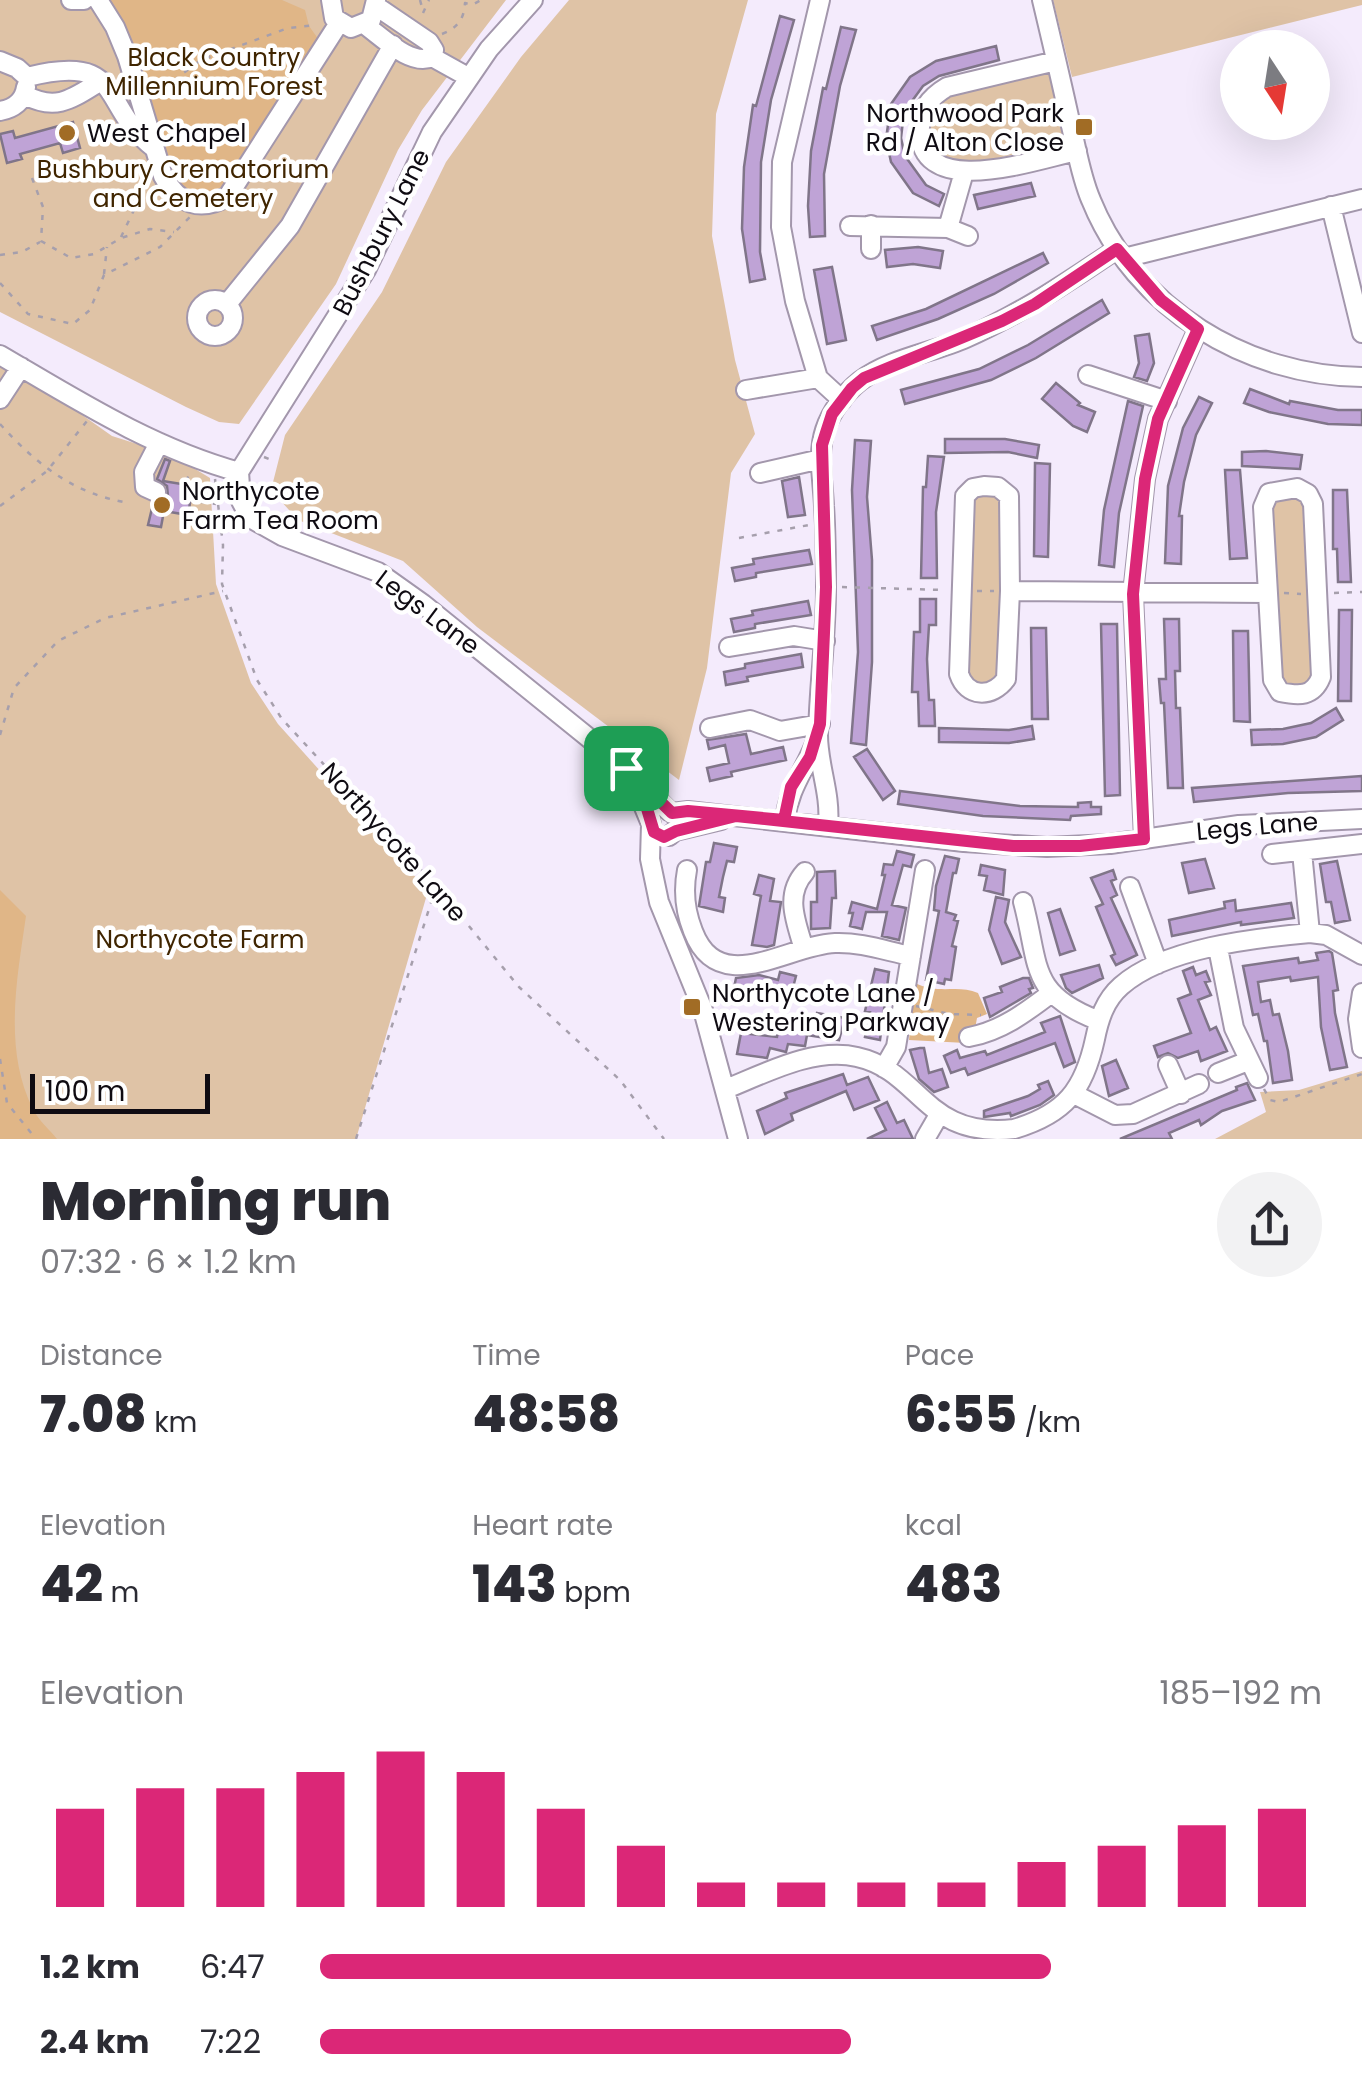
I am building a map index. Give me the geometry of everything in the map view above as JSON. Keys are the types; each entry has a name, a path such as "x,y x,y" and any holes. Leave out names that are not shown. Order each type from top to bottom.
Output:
{"street":[{"path":"71,0 84,0"},
{"path":"98,0 121,41 171,191 200,207 228,196 339,23"},
{"path":"331,0 331,11 339,23 352,28 365,25 375,14 376,3"},
{"name":"Bushbury Lane","path":"239,472 356,286 432,132 468,77 533,0"},
{"path":"820,0 782,162 781,228 795,300 818,378 842,400"},
{"path":"1042,0 1090,198 1120,253 1161,300 1198,329 1239,351 1286,368 1362,377"},
{"path":"376,3 468,77"},
{"path":"365,25 412,58 424,61 429,49"},
{"path":"227,304 290,226 393,45"},
{"path":"0,61 43,105 69,101 101,81"},
{"path":"1056,61 958,84 933,96 923,110 920,140 930,158 944,169 964,172 1076,151"},
{"path":"0,112 12,109 26,86 62,70 86,72 107,84 134,133 154,149"},
{"path":"948,228 964,172"},
{"path":"828,825 830,799 819,730 826,641 821,459 825,430 852,388 875,372 962,340 1035,304 1120,253 1362,199"},
{"path":"1332,206 1362,333"},
{"path":"850,226 948,228 968,236"},
{"path":"871,226 871,249"},
{"path":"1144,839 1133,594 1145,479 1158,419 1198,329"},
{"path":"0,355 94,412 159,443 239,472 240,501 247,513"},
{"path":"0,398 21,367"},
{"path":"1088,376 1167,401"},
{"path":"746,390 818,378"},
{"path":"159,443 143,478 146,487 170,496"},
{"path":"760,472 821,459"},
{"path":"998,487 1009,496 1010,591 1006,678 999,688 973,692 963,686 959,674 964,496 972,488 998,487"},
{"path":"1298,488 1308,494 1313,504 1320,677 1309,694 1280,692 1273,680 1266,593 1263,507 1269,493 1298,488"},
{"name":"Legs Lane","path":"247,513 282,536 378,572 424,604 626,768 645,802 665,824 736,816 1013,846 1080,846 1239,826 1362,818"},
{"path":"1010,591 1266,593"},
{"path":"729,647 794,636 826,641"},
{"path":"710,728 750,720 780,731 819,730"},
{"path":"784,820 791,787 802,773 819,730"},
{"path":"665,824 656,884 664,919 703,1010 738,1139"},
{"path":"1272,854 1362,844"},
{"path":"1302,852 1310,932"},
{"path":"687,870 684,884 689,921 699,947 710,958 726,964 749,964 832,943 911,956"},
{"path":"796,879 793,909 804,949"},
{"path":"884,1068 896,1047 905,1002 919,881"},
{"path":"1130,887 1158,964"},
{"path":"1139,906 1157,898"},
{"path":"1022,916 1050,994 1064,1005 1098,1020"},
{"path":"726,1089 821,1054 855,1056 884,1068 936,1120 972,1132 1012,1134 1056,1111 1074,1094 1083,1077 1098,1020 1118,988 1138,973 1218,948 1310,932 1326,935 1362,954"},
{"path":"1218,948 1234,1028 1258,1078"},
{"path":"1362,993 1358,1019 1362,1048"},
{"path":"970,1037 1012,1022 1050,994"},
{"path":"982,1015 989,1033"},
{"path":"1218,1073 1248,1060"},
{"path":"1168,1065 1180,1094"},
{"path":"1074,1094 1115,1115 1133,1114 1200,1084"},
{"path":"926,1139 936,1120"}],"path":[{"path":"420,0 423,13 429,0"},
{"path":"429,49 464,15 463,2 472,5 480,0"},
{"path":"141,105 201,60 288,28 339,23"},
{"path":"32,178 43,207 42,241"},
{"path":"104,276 160,247 200,207"},
{"path":"121,238 134,210"},
{"path":"42,241 71,258 107,248 121,238 150,229 176,233"},
{"path":"0,256 22,252 42,241"},
{"path":"0,284 28,314 73,324 90,310 104,276 107,248"},
{"path":"0,506 46,470 94,412"},
{"path":"0,424 46,470 69,483 129,504"},
{"name":"Northycote Lane","path":"213,465 224,591 258,680 282,718 436,886 519,987 620,1080 664,1139"},
{"path":"170,496 218,504"},
{"path":"219,528 247,513"},
{"path":"739,538 825,522"},
{"path":"826,587 1010,591"},
{"path":"0,735 14,688 58,641 106,618 224,591"},
{"path":"356,1139 436,886"},
{"path":"905,1002 949,1014 982,1015"},
{"path":"0,1060 7,1103 36,1139"},
{"path":"1258,1078 1270,1100 1279,1102 1362,1074"}],"green space":[{"name":"Bushbury Crematorium and Cemetery","path":"0,0 506,0 422,110 398,150 336,284 239,424 219,422 186,407 0,312"},
{"name":"Black Country Millennium Forest","path":"107,0 282,0 305,10 309,26 319,40 226,191 194,198 179,190"},
{"path":"569,0 748,0 716,114 712,236 735,360 755,434 731,473 707,668 679,780 477,627 403,561 298,520 271,490 285,435 382,292 446,162 521,57"},
{"path":"1053,0 1362,0 1362,5 1261,30 1220,30 1220,40 1072,77"},
{"path":"1050,68 1067,142 968,165 952,163 931,145 927,121 944,99 980,84"},
{"name":"Northycote Farm","path":"0,357 112,436 172,455 210,478 216,584 251,683 278,724 428,891 356,1139 0,1139"},
{"path":"975,493 996,494 1002,500 999,678 994,684 971,685 965,678 969,501"},
{"path":"1288,495 1302,498 1307,509 1315,679 1308,688 1286,688 1281,682 1269,507"},
{"path":"0,890 26,916 15,1014 18,1063 33,1109 57,1139 0,1139"},
{"path":"915,983 978,993 987,1014 977,1018 966,1043 909,1040"},
{"path":"1362,1071 1362,1139 1215,1139 1266,1112 1260,1092 1299,1090"}],"building":[{"path":"780,16 794,20 771,100 761,162 760,252 765,279 750,282 742,229 744,167 753,105 756,106"},
{"path":"841,27 856,30 840,86 824,174 825,236 810,237 811,151 823,88 826,89"},
{"path":"996,46 999,60 939,76 923,86 904,112 901,138 905,156 926,185 944,194 939,206 913,193 891,162 886,139 891,104 910,77 936,61"},
{"path":"73,122 80,148 63,153 60,143 20,154 22,159 7,163 0,134 13,131 15,138"},
{"path":"1031,183 1035,196 978,209 974,195"},
{"path":"918,247 943,251 940,268 913,264 887,267 885,250"},
{"path":"1043,253 1048,263 994,294 877,340 872,326 926,309"},
{"path":"832,267 846,340 827,344 814,270"},
{"path":"1102,300 1109,313 1036,358 991,380 905,404 901,390 979,369 1028,345"},
{"path":"1149,334 1154,363 1147,381 1134,377 1139,363 1135,336"},
{"path":"1056,383 1078,405 1095,412 1087,432 1073,426 1042,399"},
{"path":"1250,389 1289,404 1290,401 1362,410 1362,425 1328,424 1269,412 1244,403"},
{"path":"1199,397 1212,403 1196,435 1184,482 1179,516 1181,564 1165,563 1168,486 1183,428"},
{"path":"1128,401 1143,406 1119,513 1114,567 1099,565 1104,510"},
{"path":"945,439 1005,439 1039,445 1037,458 1008,452 945,453"},
{"path":"855,440 871,441 867,497 872,560 872,662 866,745 851,743 858,652 852,490"},
{"path":"1242,452 1302,455 1300,469 1242,466"},
{"path":"928,456 944,457 936,512 937,578 921,578 923,487"},
{"path":"165,459 170,461 163,481 212,489 210,500 191,497 188,515 164,511 161,527 148,525 153,504 162,503 168,496 167,486 157,479"},
{"path":"1035,463 1050,464 1048,557 1034,556"},
{"path":"1225,470 1240,470 1247,558 1230,559"},
{"path":"799,477 805,515 788,517 782,481"},
{"path":"1333,490 1347,490 1351,582 1338,582 1337,549 1333,549"},
{"path":"809,550 812,564 756,573 756,577 735,581 732,568 754,564 753,559"},
{"path":"920,599 936,599 936,625 929,625 927,659 935,726 919,726 918,692 912,692 914,632 920,632"},
{"path":"808,601 811,615 755,624 755,628 734,632 731,619 753,615 752,611"},
{"path":"1339,610 1352,610 1351,701 1338,701"},
{"path":"1164,619 1179,619 1180,671 1175,671 1183,788 1168,788 1164,703 1159,679 1166,679"},
{"path":"1101,624 1117,624 1120,795 1105,796"},
{"path":"1031,628 1046,628 1048,719 1032,719"},
{"path":"1233,631 1248,631 1250,722 1234,721"},
{"path":"801,654 803,667 747,677 748,681 726,685 724,672 745,668 745,664"},
{"path":"1336,708 1343,720 1316,737 1252,745 1251,730 1311,723"},
{"path":"1032,726 1034,739 1009,743 939,742 939,728 1009,730"},
{"path":"746,734 751,754 783,747 786,760 731,772 732,776 710,781 707,768 729,763 725,745 709,749 707,740"},
{"path":"867,749 895,791 883,800 854,757"},
{"path":"1362,776 1362,791 1194,802 1192,788"},
{"path":"900,791 1020,806 1078,807 1078,803 1091,802 1091,807 1101,807 1101,814 1071,816 1070,820 983,816 898,804"},
{"path":"714,843 737,847 734,862 727,861 723,877 719,897 725,898 723,912 699,906 706,862 710,862"},
{"path":"897,851 914,855 911,867 903,865 892,905 906,908 899,940 882,936 887,912 866,912 862,929 850,926 853,913 849,913 852,902 877,909 884,864 893,865"},
{"path":"945,856 959,859 946,912 956,915 954,920 958,921 952,946 956,947 951,980 945,979 944,984 926,980 939,911 934,910 936,886"},
{"path":"1205,859 1214,888 1189,893 1182,863"},
{"path":"1337,861 1350,920 1335,923 1331,902 1326,902 1320,864"},
{"path":"981,865 1005,870 1003,895 984,890 987,876 979,875"},
{"path":"1113,870 1116,879 1111,881 1117,895 1111,898 1137,955 1116,965 1096,907 1103,904 1091,878"},
{"path":"835,871 836,898 832,898 830,928 811,929 811,902 817,902 817,872"},
{"path":"759,875 774,879 770,901 781,902 774,945 767,947 752,945 761,896 754,894"},
{"path":"996,897 1009,900 1005,922 1021,957 1002,964 989,930"},
{"path":"1235,900 1236,911 1291,903 1294,918 1241,922 1172,936 1169,920 1225,908 1224,902"},
{"path":"1060,909 1075,950 1060,955 1048,913"},
{"path":"1329,951 1338,990 1333,991 1335,1013 1347,1067 1330,1070 1321,1027 1318,977 1258,982 1261,1002 1270,1000 1273,1015 1279,1014 1288,1051 1292,1080 1273,1083 1267,1041 1258,1014 1253,1015 1243,966 1298,958 1299,963 1318,960 1316,953"},
{"path":"1099,965 1103,978 1072,993 1066,988 1061,975"},
{"path":"1193,967 1196,975 1206,971 1210,981 1205,982 1211,995 1198,1000 1210,1030 1216,1027 1227,1051 1201,1061 1198,1051 1178,1058 1168,1053 1158,1057 1154,1046 1191,1033 1178,999 1191,994 1183,971"},
{"path":"875,969 889,972 880,1040 865,1037 870,1012 865,1011"},
{"path":"780,972 796,976 790,999 770,994 769,1000 740,994 732,997 736,978 759,975 778,980"},
{"path":"1029,978 1031,993 990,1017 984,998"},
{"path":"817,1013 845,1018 839,1040 807,1035 805,1046 788,1044 786,1052 770,1048 767,1058 737,1054 741,1033 777,1037 779,1025 795,1029 797,1023 814,1026"},
{"path":"1060,1016 1075,1062 1064,1067 1055,1043 968,1075 965,1068 951,1073 944,1056 957,1050 960,1058 985,1051 987,1055 1045,1032 1041,1023"},
{"path":"924,1048 929,1073 942,1069 948,1087 934,1092 919,1079 910,1050"},
{"path":"1116,1060 1128,1088 1109,1096 1102,1066"},
{"path":"843,1074 847,1085 868,1077 879,1100 854,1110 846,1091 791,1114 793,1120 765,1134 757,1111 787,1098 785,1093"},
{"path":"1048,1081 1054,1095 1040,1105 1011,1116 1010,1113 984,1117 984,1111 1028,1096"},
{"path":"1247,1083 1255,1100 1222,1111 1201,1125 1199,1120 1169,1133 1172,1139 1120,1139 1237,1090 1236,1087"},
{"path":"887,1102 897,1123 904,1120 913,1139 867,1139 886,1130 875,1108"}],"place":[{"name":"Northwood Park Rd / Alton Close","path":"1084,127"},
{"name":"West Chapel","path":"67,133"},
{"name":"Northycote Farm Tea Room","path":"162,505"},
{"name":"Northycote Lane / Westering Parkway","path":"692,1007"}],"route":[{"path":"1117,249 1161,300 1198,329 1158,419 1145,479 1133,594 1144,839 1080,846 1013,846 736,816 664,837 654,832 645,802 626,768 672,813 688,811 784,820 791,787 810,757 820,724 826,641 822,445 832,414 864,378 1002,321 1035,304 1117,249"}]}
